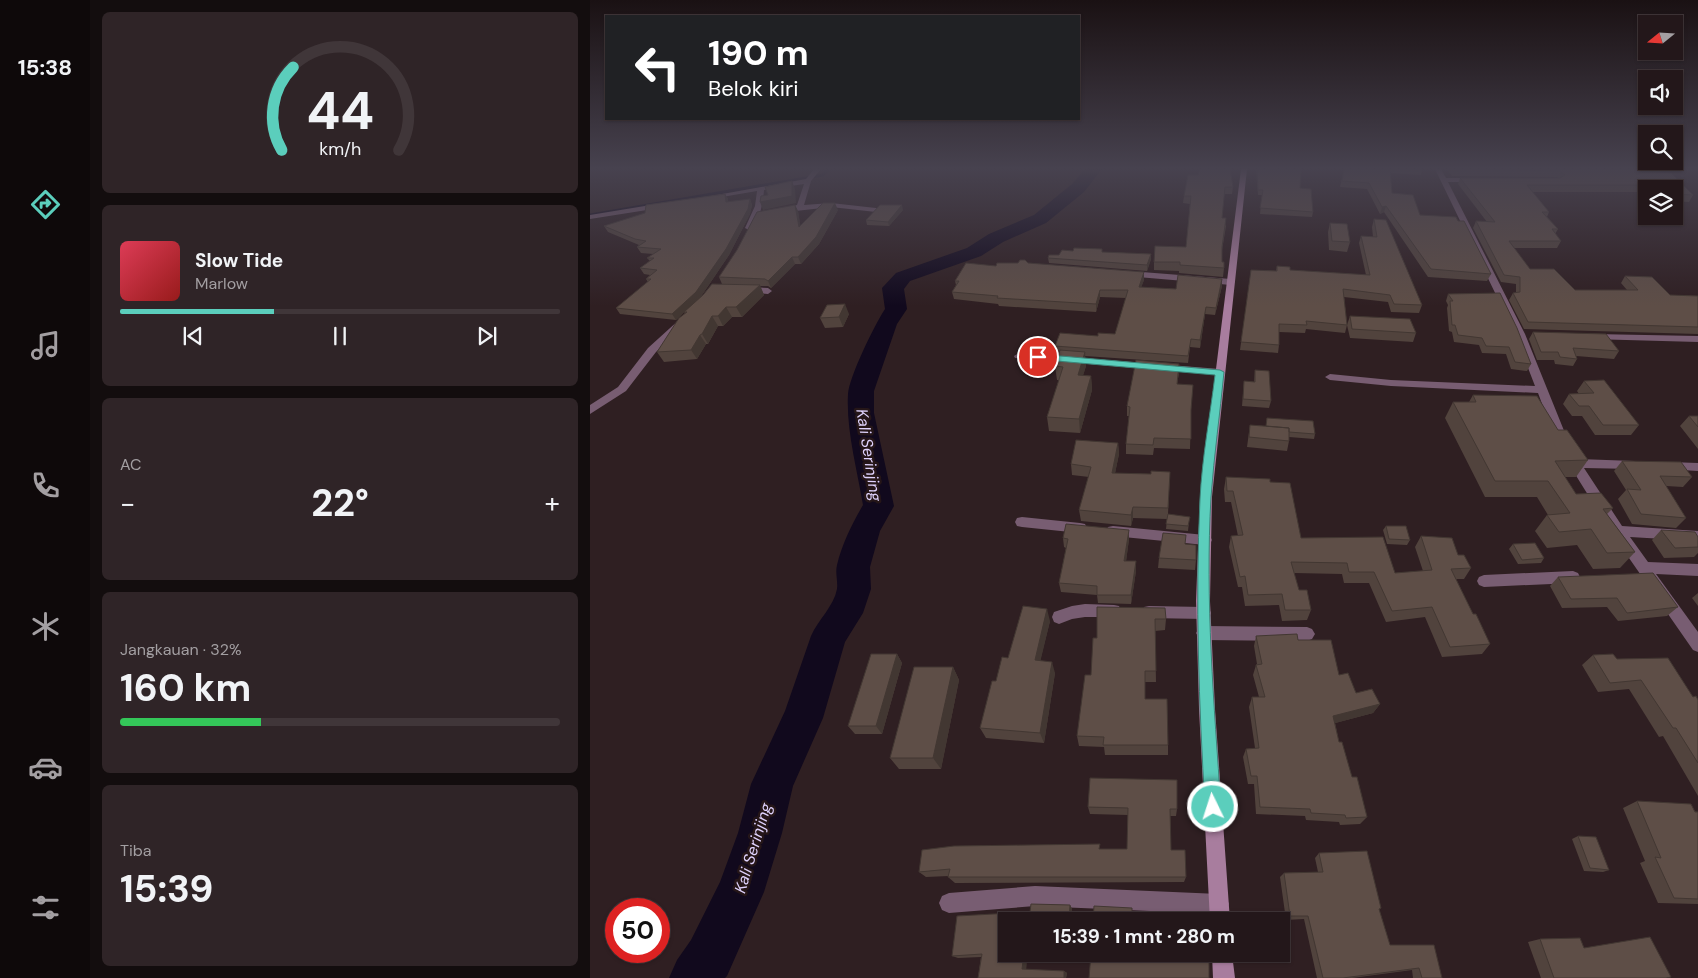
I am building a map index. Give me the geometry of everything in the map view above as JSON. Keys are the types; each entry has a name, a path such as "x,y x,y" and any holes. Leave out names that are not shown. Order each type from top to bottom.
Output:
{"main road":[{"path":"1220,912 1204,633 1206,497 1239,215"},
{"path":"1223,962 1224,978"}],"street":[{"path":"590,217 605,215"},
{"path":"746,234 760,215"},
{"path":"1462,215 1525,334 1542,390 1563,444 1618,532 1698,645"},
{"path":"1122,274 1231,282"},
{"path":"741,290 768,291"},
{"path":"590,410 622,390 662,340 690,314"},
{"path":"1578,336 1698,339"},
{"path":"1019,356 1220,372"},
{"path":"1330,377 1391,383 1542,390"},
{"path":"1574,464 1698,467"},
{"path":"1022,522 1205,540"},
{"path":"1618,532 1698,536"},
{"path":"1629,575 1646,571 1698,570"},
{"path":"1484,581 1590,576"},
{"path":"1059,617 1066,613 1081,611 1204,613"},
{"path":"1204,633 1307,634"},
{"path":"949,903 1035,896 1128,899 1213,912"}],"building":[{"path":"640,215 745,215 726,249 696,292 672,314 616,308 651,279 646,279 657,270 640,268 654,258 647,258 661,249 637,247 646,241 635,239 604,226"},
{"path":"756,215 797,215 799,227 811,215 828,215 816,237 798,257 792,257 768,281 765,279 719,277 737,250"},
{"path":"871,215 894,215 888,222 866,220"},
{"path":"1189,215 1222,215 1222,218 1226,218 1222,247 1224,268 1180,265 1180,262 1154,262 1155,246 1186,247"},
{"path":"1392,215 1456,217 1458,221 1464,221 1491,274 1431,269"},
{"path":"1489,215 1544,215 1558,229 1552,229 1561,241 1509,241 1530,269 1554,269 1575,290 1638,290 1625,276 1652,277 1670,295 1698,296 1698,327 1528,322 1513,293 1520,292 1520,277 1504,275 1476,221 1495,222"},
{"path":"1374,219 1386,220 1422,305 1394,304 1390,295 1343,289 1347,325 1306,321 1307,325 1279,324 1279,345 1241,342 1251,270 1277,271 1277,266 1290,267 1290,270 1370,275 1361,236 1377,237"},
{"path":"1330,223 1347,224 1350,242 1332,241"},
{"path":"1074,248 1102,249 1102,252 1151,254 1147,265 1048,258 1049,255 1059,255 1062,250 1073,251"},
{"path":"1020,260 1025,260 1028,263 1144,272 1139,287 1176,289 1178,275 1222,279 1216,308 1206,307 1200,340 1191,339 1188,356 1055,346 1060,333 1098,336 1098,333 1115,334 1128,290 1100,290 1096,304 997,298 998,296 952,292 959,281 955,281 966,263 996,266 997,263 1018,263"},
{"path":"712,284 760,285 736,307 726,307 718,316 712,316 691,350 657,352 679,318 687,312 684,312"},
{"path":"1500,293 1517,328 1531,364 1515,362 1509,347 1486,346 1482,338 1458,335 1455,325 1452,325 1450,301 1453,301 1448,294"},
{"path":"845,304 839,317 820,318 827,305"},
{"path":"1350,316 1410,319 1416,333 1352,329"},
{"path":"1533,332 1606,334 1619,351 1573,348 1577,359 1560,357 1558,352 1541,352"},
{"path":"1060,350 1085,352 1078,375 1091,376 1079,419 1047,417 1063,367 1055,366"},
{"path":"1136,360 1179,364 1177,384 1193,385 1191,439 1154,438 1153,445 1126,444 1130,407 1127,406"},
{"path":"1255,370 1269,371 1271,401 1243,399 1244,381 1255,382"},
{"path":"1604,380 1639,425 1603,425 1589,406 1579,406 1569,394 1594,393 1584,381"},
{"path":"1473,395 1537,396 1558,430 1567,430 1588,460 1555,461 1576,494 1601,493 1613,508 1603,509 1635,552 1607,553 1591,529 1559,532 1547,515 1570,513 1548,481 1495,481 1453,402 1476,402"},
{"path":"1689,416 1698,416 1698,427"},
{"path":"1267,418 1313,421 1315,434 1289,432 1289,428 1266,426"},
{"path":"1250,425 1289,428 1289,441 1249,437"},
{"path":"1076,440 1118,443 1112,473 1151,474 1151,471 1170,472 1168,508 1133,507 1131,515 1079,510 1091,467 1071,464"},
{"path":"1622,461 1681,462 1692,477 1660,476 1686,518 1641,514 1627,489 1641,490"},
{"path":"1226,477 1270,479 1270,482 1290,483 1301,538 1383,537 1395,573 1432,570 1421,536 1452,538 1458,555 1464,555 1471,568 1451,569 1490,644 1450,647 1432,607 1392,611 1374,572 1349,572 1347,563 1291,562 1299,590 1307,590 1311,610 1285,610 1282,594 1248,595 1245,576 1240,577 1231,536 1243,535 1233,491 1227,491"},
{"path":"1168,514 1190,517 1188,526 1166,524"},
{"path":"1066,524 1129,530 1124,561 1136,561 1131,595 1097,595 1097,586 1059,583 1068,539 1063,538"},
{"path":"1386,526 1406,526 1410,540 1389,539"},
{"path":"1661,530 1695,532 1698,537 1698,547 1675,548"},
{"path":"1163,533 1186,535 1185,544 1196,545 1196,560 1159,558"},
{"path":"1535,543 1544,558 1522,560 1513,544"},
{"path":"1653,573 1678,607 1627,613 1617,598 1571,599 1558,577"},
{"path":"1023,606 1047,609 1035,660 1052,662 1040,733 980,728 992,681 996,681 1002,657 1008,658"},
{"path":"1097,607 1165,608 1166,619 1155,619 1156,671 1145,671 1145,699 1167,699 1168,745 1103,745 1104,737 1077,736 1085,675 1091,675 1093,638 1097,638"},
{"path":"1297,634 1298,640 1331,640 1339,675 1348,673 1356,693 1372,689 1380,704 1333,716 1339,742 1342,742 1352,777 1357,777 1367,817 1346,818 1345,815 1311,813 1310,809 1260,807 1257,776 1251,776 1246,749 1259,748 1252,697 1265,697 1256,665 1262,664 1256,636"},
{"path":"871,654 897,654 876,726 848,726"},
{"path":"1613,654 1617,659 1668,658 1693,697 1696,696 1698,700 1698,763 1676,728 1673,728 1641,680 1610,683 1593,655"},
{"path":"914,667 953,667 933,758 890,758"},
{"path":"1090,778 1177,780 1177,809 1170,809 1171,850 1185,850 1186,877 948,877 950,869 919,872 922,850 954,846 1100,844 1099,849 1127,849 1128,808 1088,807"},
{"path":"1637,801 1691,804 1695,812 1698,812 1698,899 1674,898 1655,857 1661,858"},
{"path":"1578,836 1596,837 1609,870 1590,868"},
{"path":"1367,851 1381,908 1379,909 1390,945 1434,945 1442,978 1422,978 1419,968 1343,978 1323,978 1308,916 1290,916 1284,873 1323,872 1319,853"},
{"path":"1031,904 1070,905 1070,912 1030,912"},
{"path":"1094,906 1132,908 1132,912 1094,912"},
{"path":"998,914 998,962 1023,962 1022,969 1064,971 1064,978 978,978 982,954 952,956 957,916"},
{"path":"1650,937 1671,977 1554,978 1540,939 1580,938 1584,948"},
{"path":"1090,962 1209,962 1209,978 1089,978"}],"waterway":[{"name":"Kali Serinjing","path":"695,978 709,958 740,892 760,833 772,784 803,718 829,636 845,613 854,589 853,567 865,529 879,506 861,413 861,391 886,324 896,309 893,288 903,277 974,252 996,238 1040,219 1045,215"}],"route":[{"path":"1038,357 1220,372 1206,497 1204,601 1207,709 1213,807"}]}
